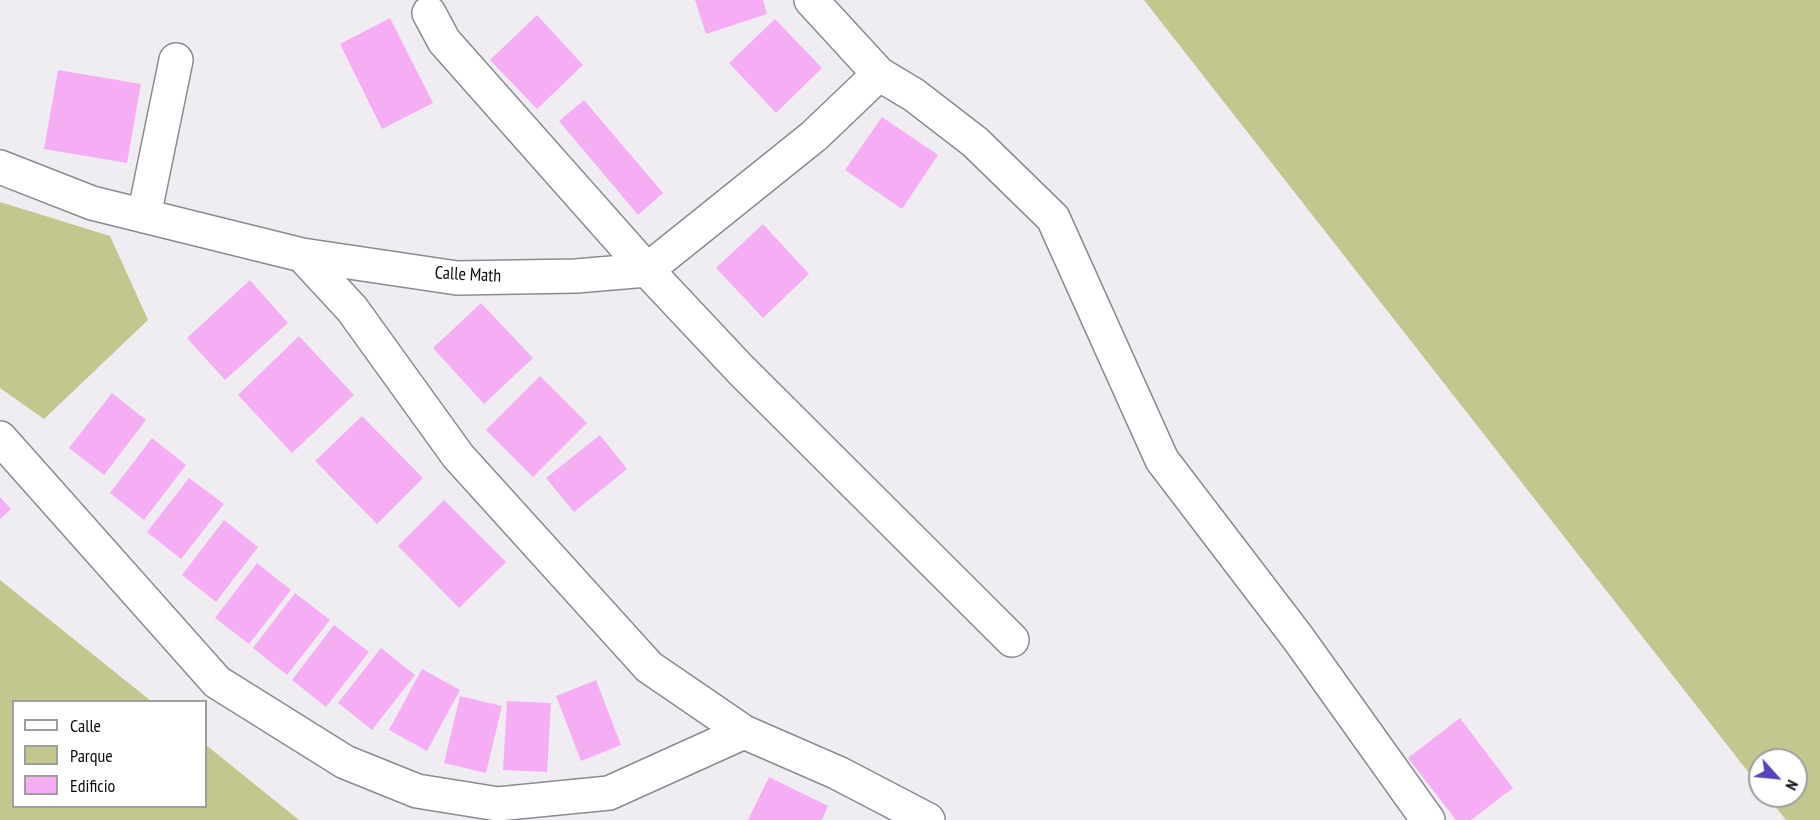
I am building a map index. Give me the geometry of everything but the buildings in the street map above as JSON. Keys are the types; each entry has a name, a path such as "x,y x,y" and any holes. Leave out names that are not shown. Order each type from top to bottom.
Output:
{"street":[{"path":"811,0 879,74 914,95 975,142 1053,218 1162,460 1298,638 1428,820"},
{"path":"429,13 444,41 647,270 740,369 1012,640"},
{"path":"144,216 176,60"},
{"path":"647,270 814,136 879,74"},
{"name":"Calle Math","path":"0,167 92,203 302,255 457,278 576,276 647,270"},
{"path":"302,255 352,309 458,456 582,595 650,667 744,732 838,773 928,820"},
{"path":"0,438 217,682 345,762 417,791 498,804 609,794 744,732"}],"green space":[{"path":"1144,0 1820,0 1820,820 1786,820 1776,808 1808,808 1808,748 1748,748 1748,772"},
{"path":"0,202 110,236 148,320 44,419 0,388"},
{"path":"0,580 150,700 12,700 12,808 207,808 207,746 299,820 0,820"}]}
